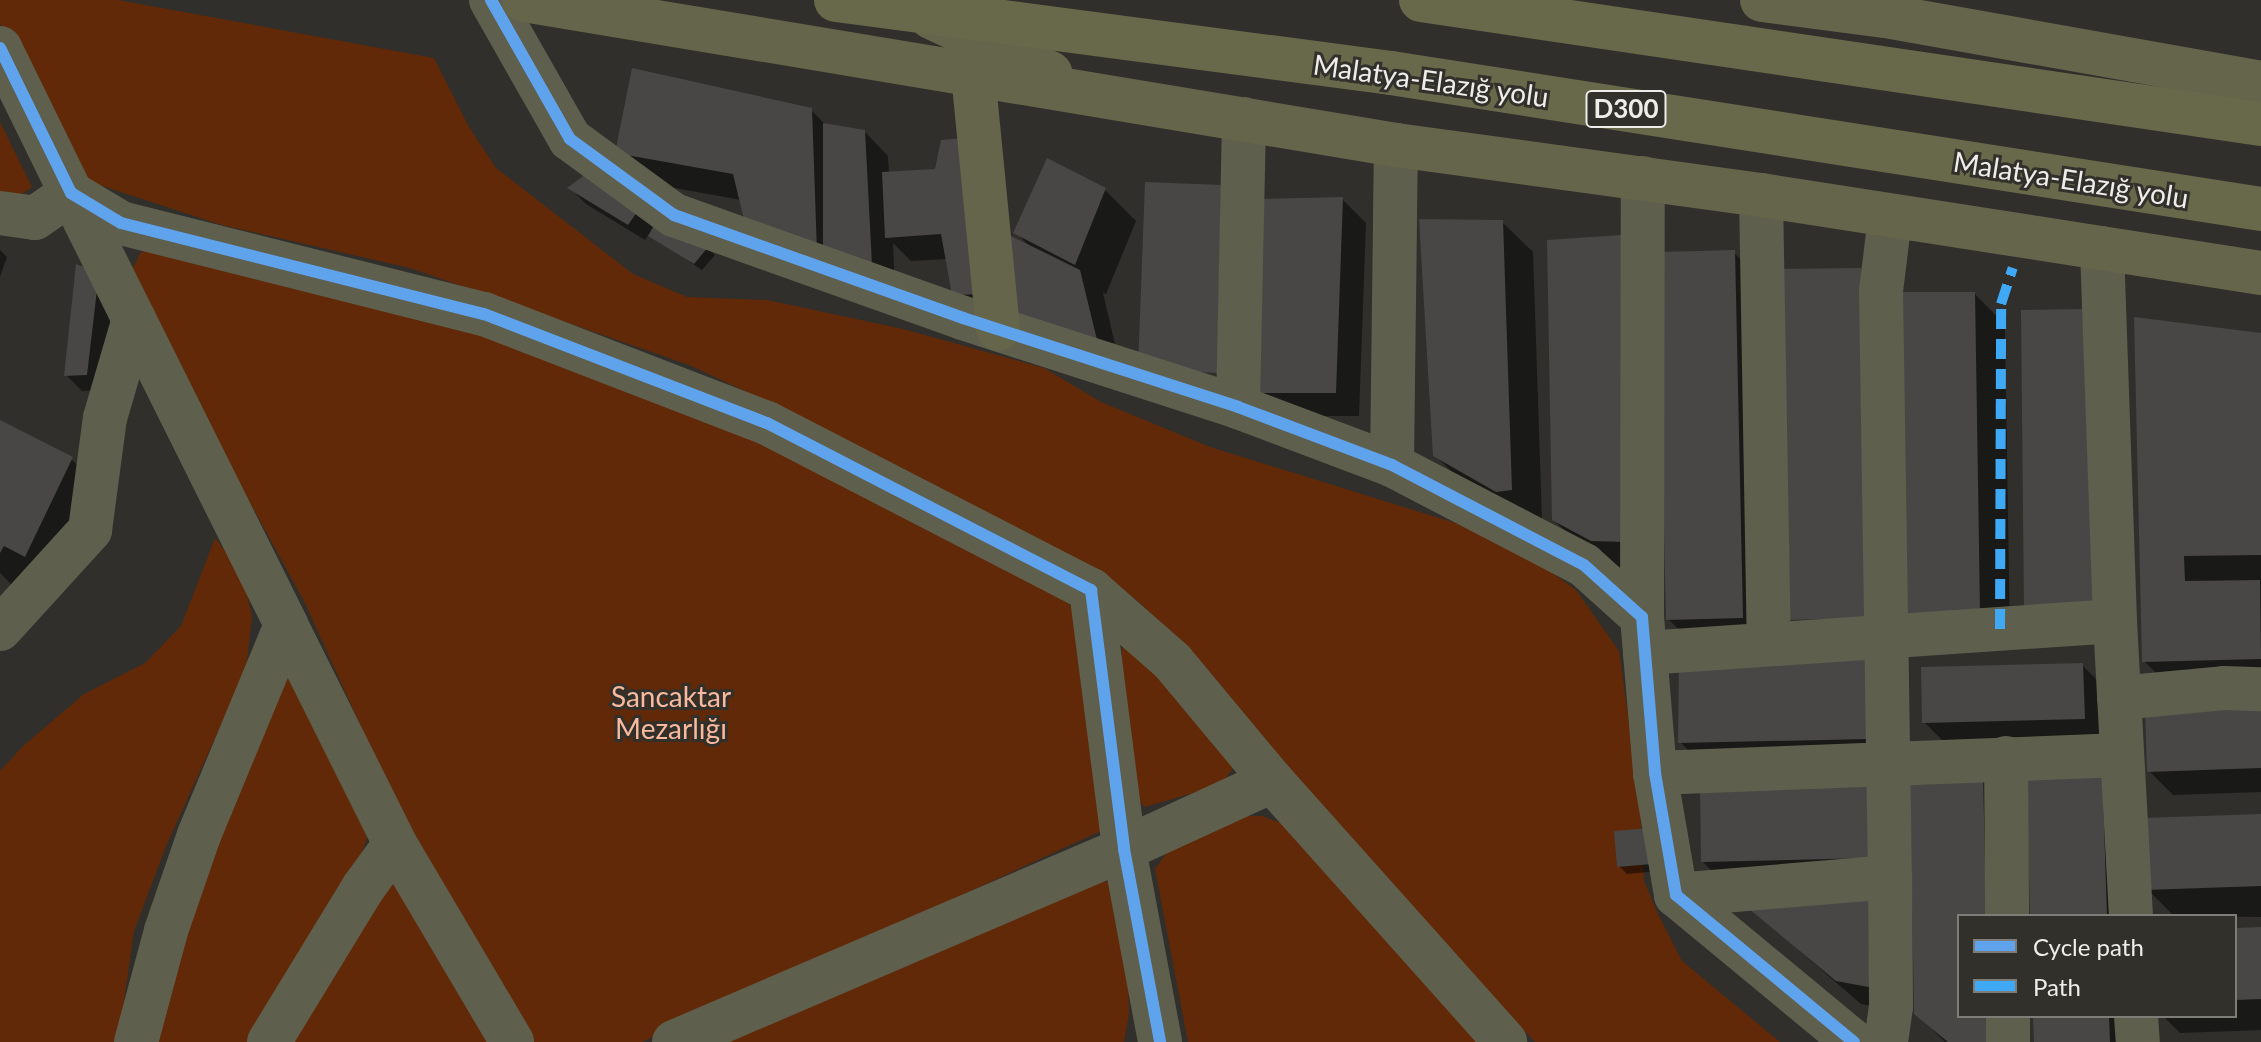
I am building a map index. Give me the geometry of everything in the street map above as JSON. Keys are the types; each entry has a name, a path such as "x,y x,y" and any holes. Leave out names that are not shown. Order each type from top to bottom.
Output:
{"highway":[{"name":"Malatya-Elazığ yolu","path":"836,0 1391,73 2261,209"},
{"path":"1421,0 2261,124"}],"main road":[{"path":"524,0 1396,145 1761,195 1890,218 2261,273"},
{"path":"1762,0 1886,16 2261,83"},
{"path":"921,12 1099,96"},
{"path":"973,74 998,329"}],"street":[{"path":"491,0 570,139 674,215 998,329 1238,407 1392,465 1584,565 1644,635 1769,644 2115,621"},
{"path":"0,48 395,844 512,1042"},
{"path":"1238,407 1244,119"},
{"path":"1392,465 1396,145"},
{"path":"1643,178 1644,635 1655,773 1676,895 1854,1042"},
{"path":"0,213 35,218 71,193"},
{"path":"71,193 121,223 484,314 767,423 1091,590 1172,661 1272,781 1505,1042"},
{"path":"1761,195 1769,644"},
{"path":"1886,1042 1891,1007 1881,291 1890,218"},
{"path":"2102,248 2115,621 2131,914"},
{"path":"0,629 90,530 105,418 134,319"},
{"path":"1091,590 1124,849 1160,1042"},
{"path":"136,1042 166,931 199,835 286,625"},
{"path":"2119,698 2224,688 2261,689"},
{"path":"1655,773 2122,755"},
{"path":"2006,758 2007,914"},
{"path":"674,1042 1124,849 1272,781"},
{"path":"269,1042 363,888 395,844"},
{"path":"1676,895 1890,877"},
{"path":"2008,1018 2008,1042"},
{"path":"2136,1018 2138,1042"}],"green space":[{"path":"0,0 118,0 434,58 469,127 496,168 633,274 687,297 767,300 903,329 1044,368 1101,402 1210,447 1465,526 1526,554 1576,590 1619,651 1639,795 1644,881 1682,961 1780,1042 1535,1042 1446,947 1165,626 1134,598 790,412 689,365 410,268 222,225 87,181 15,59 0,23"},
{"path":"0,122 32,187 20,195 0,195"},
{"name":"Sancaktar Mezarlığı","path":"161,250 470,329 691,408 1065,594 1082,632 1101,831 642,1042 532,1042 411,837 305,603 132,287 131,271 141,252"},
{"path":"215,538 242,573 252,616 246,670 166,846 134,931 118,1042 0,1042 0,771 23,746 84,694 145,663 181,626"},
{"path":"1133,640 1235,765 1221,785 1145,807 1133,795 1120,674 1122,648"},
{"path":"289,662 351,788 367,838 354,875 252,1042 156,1042 186,920"},
{"path":"1234,816 1262,816 1287,825 1485,1042 1188,1042 1155,869 1171,847"},
{"path":"389,880 401,887 492,1042 291,1042"},
{"path":"1076,880 1108,882 1128,970 1129,1014 1124,1042 712,1042"}],"building":[{"path":"632,68 812,108 817,252 747,232 733,174 615,153"},
{"path":"823,123 865,130 872,265 823,248"},
{"path":"974,137 987,294 952,295 941,234 885,238 882,172 935,169 941,140"},
{"path":"1047,158 1106,188 1075,265 1013,233"},
{"path":"586,174 642,205 628,225 567,188"},
{"path":"1145,182 1221,185 1218,373 1138,369"},
{"path":"1343,197 1336,393 1260,393 1261,199"},
{"path":"1419,219 1503,220 1512,490 1496,492 1433,456"},
{"path":"657,220 709,246 694,264 648,236"},
{"path":"999,230 1080,270 1099,348 1008,323"},
{"path":"1621,235 1627,542 1591,541 1552,520 1547,240"},
{"path":"1735,250 1743,618 1666,620 1658,252"},
{"path":"76,264 99,273 87,375 64,376"},
{"path":"1861,268 1867,618 1785,620 1778,269"},
{"path":"1901,292 1975,292 1980,612 1906,613"},
{"path":"2090,309 2093,608 2024,608 2021,310"},
{"path":"2134,317 2261,333 2261,555 2184,556 2185,581 2260,580 2261,659 2142,662"},
{"path":"0,420 73,457 25,557 4,546 0,553"},
{"path":"1868,658 1869,739 1678,743 1679,663"},
{"path":"2083,663 2085,719 1922,723 1921,667"},
{"path":"2261,703 2261,768 2147,772 2145,707"},
{"path":"2102,765 2107,914 2030,914 2026,767"},
{"path":"1983,770 1986,914 1957,914 1957,1018 1988,1018 1988,1042 1948,1042 1914,1014 1910,772"},
{"path":"1700,783 1867,784 1870,858 1701,862"},
{"path":"2261,814 2261,886 2145,890 2142,818"},
{"path":"1649,828 1652,864 1617,867 1614,831"},
{"path":"1869,896 1874,988 1836,981 1748,908"},
{"path":"2261,927 2261,999 2237,1000 2237,928"},
{"path":"2033,1018 2109,1018 2110,1042 2034,1042"}],"marked path":[{"path":"2000,629 2001,304 2013,268"}],"cycle path":[{"path":"491,0 570,139 674,215 963,318 1238,407 1392,465 1584,565 1642,617 1655,773 1676,895 1854,1042"},
{"path":"0,48 71,193 121,223 484,314 767,423 1091,590 1124,849 1160,1042"}]}
